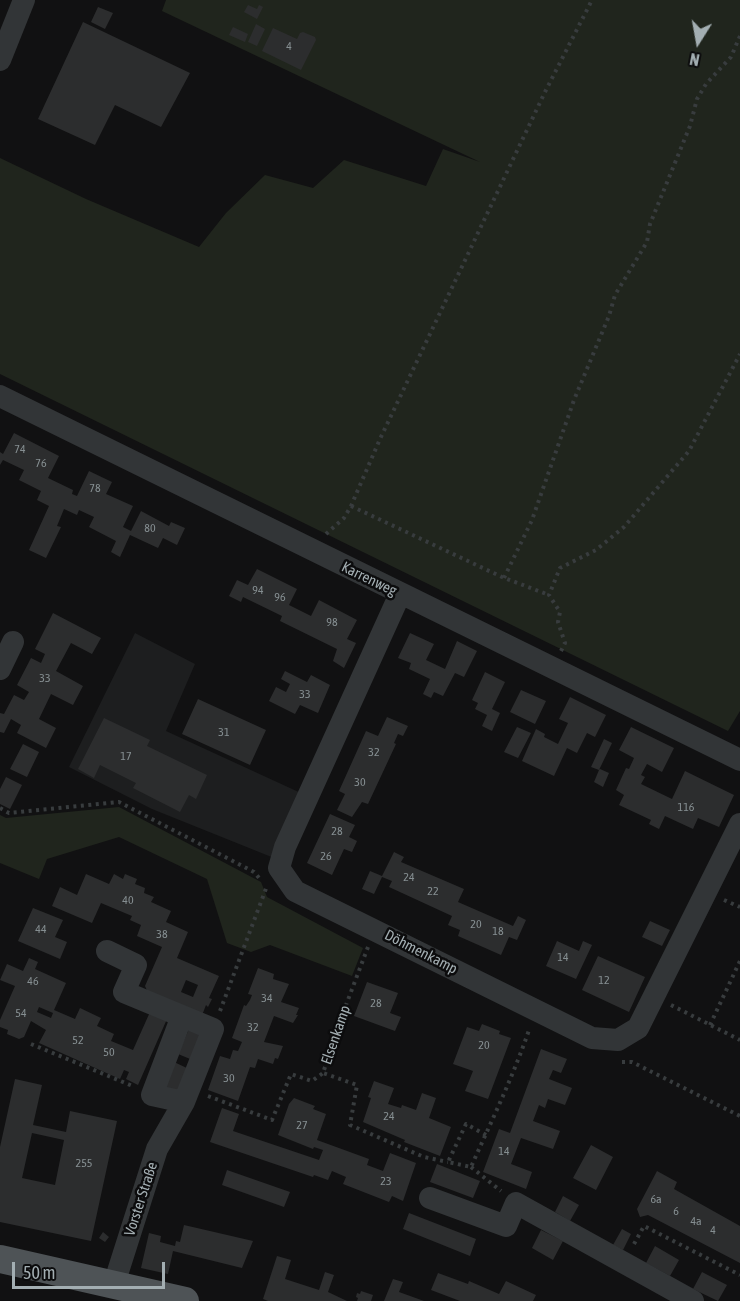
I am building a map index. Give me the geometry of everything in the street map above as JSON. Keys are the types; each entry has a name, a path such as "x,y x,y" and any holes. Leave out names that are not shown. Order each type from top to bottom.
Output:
{"main road":[{"path":"0,1258 168,1299"}],"street":[{"path":"0,60 24,0"},
{"name":"Karrenweg","path":"0,396 740,760"},
{"path":"279,868 285,847 400,594"},
{"path":"0,669 13,642"},
{"name":"Döhmenkamp","path":"279,868 295,891 592,1038 618,1040 638,1028 740,824"},
{"path":"107,951 136,964 124,992 182,1016 213,1029 187,1096 152,1095 182,1016"},
{"name":"Vorster Straße","path":"114,1284 157,1149 187,1096"},
{"path":"430,1198 506,1226 516,1203 693,1301"}],"path":[{"path":"309,549 344,518 351,506 380,439 540,102 592,0"},
{"path":"504,578 532,520 574,400 609,316 615,295 647,242 650,224 690,126 697,99 706,84 731,57 740,36"},
{"path":"549,596 560,568 596,550 624,527 689,451 740,354"},
{"path":"351,506 504,578 549,596 560,612 558,622 565,643 553,668"},
{"path":"213,1029 267,887 279,868"},
{"name":"Elsenkamp","path":"375,929 323,1072 357,1085 350,1125 424,1156 471,1167"},
{"path":"710,1025 740,961"},
{"path":"654,997 740,1040"},
{"path":"31,1044 152,1095"},
{"path":"516,1203 471,1167 522,1049"},
{"path":"187,1096 272,1120 291,1074 312,1081 323,1072"},
{"path":"448,1162 466,1124 486,1135"},
{"path":"624,1263 644,1226 740,1275"}],"shaded area":[{"path":"166,0 740,0 740,711 728,731 0,374 0,158 86,199 199,247 226,213 265,175 313,188 344,160 426,186 443,149 480,162 162,11"},
{"path":"135,633 195,664 166,731 303,794 274,858 152,809 69,767"},
{"path":"119,807 261,882 267,897 363,948 352,976 270,945 251,952 227,943 207,879 119,837 47,859 39,879 0,863 0,815 6,818"}],"building":[{"path":"248,5 257,9 259,5 263,7 257,19 244,12"},
{"path":"98,7 113,13 105,29 91,22"},
{"path":"83,22 190,73 161,127 115,105 95,145 38,119"},
{"path":"256,24 265,29 257,46 248,42"},
{"path":"233,27 248,34 245,42 229,35"},
{"path":"273,28 297,39 303,32 315,37 316,40 301,70 262,51"},
{"path":"14,433 59,456 48,478 73,490 72,494 77,496 89,471 112,482 106,494 133,506 123,527 131,531 141,511 169,526 171,522 185,528 177,545 163,538 158,548 130,535 120,557 111,552 116,541 89,527 94,517 79,510 77,515 64,509 57,526 61,527 46,558 29,550 49,506 37,500 41,491 19,480 24,470 3,460 0,465 0,452 3,454"},
{"path":"257,569 297,589 289,605 311,616 319,600 357,620 347,639 356,643 344,668 333,661 337,649 280,621 282,616 243,597 241,602 229,596 237,580 248,585"},
{"path":"53,613 101,638 92,654 71,643 56,671 83,686 73,705 51,694 39,719 56,728 46,748 17,733 21,725 11,719 4,733 0,732 0,713 4,714 14,695 24,700 29,692 17,685 31,658 41,663 45,654 35,649"},
{"path":"410,633 434,644 426,660 445,669 457,641 477,651 464,677 455,673 443,696 434,692 431,698 423,694 430,679 409,669 411,663 398,658"},
{"path":"285,671 307,682 311,675 330,685 318,713 300,705 295,714 269,701 276,687 286,692 290,684 281,679"},
{"path":"485,672 505,682 492,709 500,713 492,731 482,726 487,715 475,709 478,703 472,700"},
{"path":"521,690 546,701 535,724 510,712"},
{"path":"570,697 606,715 595,737 587,733 577,753 567,748 554,776 522,761 536,729 545,734 544,737 558,744 568,723 559,719"},
{"path":"198,699 266,730 250,765 182,734"},
{"path":"387,717 408,726 403,736 398,734 394,743 396,744 368,804 362,802 352,817 337,810 345,794 339,791 366,731 378,736"},
{"path":"104,718 150,740 147,746 207,775 196,799 189,795 180,812 133,788 136,783 100,765 94,778 78,769"},
{"path":"517,727 531,733 518,758 504,752"},
{"path":"631,727 674,748 662,772 647,764 641,775 645,777 641,784 672,799 685,771 734,795 719,827 698,818 693,829 665,816 659,829 649,824 651,820 619,805 624,795 616,790 626,768 629,769 634,758 619,750"},
{"path":"604,739 612,743 599,770 591,767"},
{"path":"23,744 39,752 27,777 10,769"},
{"path":"599,770 609,773 603,787 594,782"},
{"path":"6,777 22,785 10,809 0,804 0,789"},
{"path":"330,814 355,825 349,837 357,841 352,852 344,849 332,875 307,863"},
{"path":"394,852 404,857 401,862 464,889 458,902 513,926 518,916 526,920 517,940 509,937 501,955 458,936 460,930 448,925 452,916 389,887 392,881 382,877 374,894 362,889 370,871 382,876"},
{"path":"86,874 109,884 114,874 123,879 125,874 137,879 135,884 145,888 144,893 154,897 151,902 171,911 166,922 188,932 177,958 219,976 209,998 212,999 208,1007 206,1005 201,1018 149,995 145,986 162,947 137,936 141,925 130,920 132,916 101,903 92,923 52,906 60,887 77,895","holes":["186,980 198,985 193,997 181,992"]},
{"path":"33,908 63,920 55,937 67,942 60,959 18,941"},
{"path":"650,921 670,930 662,946 642,937"},
{"path":"557,941 579,951 583,941 592,945 576,979 546,966"},
{"path":"598,956 645,977 629,1012 582,990"},
{"path":"29,958 38,962 35,969 66,983 54,1010 75,1019 80,1008 101,1018 97,1026 114,1034 111,1041 133,1050 150,1012 167,1019 138,1085 126,1079 129,1072 124,1070 120,1079 39,1043 46,1030 31,1021 24,1037 19,1039 7,1034 8,1030 0,1027 0,1020 15,986 0,980 7,964 23,971","holes":["39,1007 53,1013 51,1018 37,1012"]},
{"path":"258,968 274,974 273,979 289,984 281,1002 299,1008 296,1015 298,1015 293,1023 274,1016 264,1042 283,1046 278,1059 275,1058 273,1064 258,1059 255,1068 250,1067 238,1101 208,1090 220,1056 230,1059 233,1050 238,1051 242,1042 232,1038 244,1005 246,1006 252,995 248,994"},
{"path":"367,982 398,993 390,1013 401,1017 395,1031 354,1016"},
{"path":"482,1024 511,1038 488,1099 465,1091 473,1071 453,1064 467,1027 479,1031"},
{"path":"189,1029 206,1036 195,1061 178,1054"},
{"path":"541,1049 567,1059 561,1073 553,1070 549,1079 572,1088 565,1105 548,1099 545,1108 539,1105 533,1121 560,1131 553,1149 521,1138 511,1164 532,1172 526,1189 483,1172 499,1129 510,1133"},
{"path":"174,1062 191,1070 179,1094 163,1087"},
{"path":"15,1079 42,1085 33,1125 66,1132 70,1111 117,1121 91,1241 0,1222 0,1147","holes":["32,1133 64,1140 55,1185 22,1178"]},
{"path":"374,1081 394,1088 388,1104 401,1108 402,1105 416,1110 422,1093 436,1098 429,1118 451,1127 440,1156 363,1122"},
{"path":"294,1098 315,1106 313,1109 326,1114 317,1140 369,1159 367,1165 383,1171 390,1153 416,1163 403,1201 392,1196 389,1202 343,1184 346,1177 332,1171 328,1180 314,1175 313,1177 210,1142 222,1108 239,1114 233,1131 319,1160 323,1150 314,1147 313,1149 278,1135 289,1104"},
{"path":"591,1145 613,1157 596,1190 573,1178"},
{"path":"437,1164 480,1181 473,1198 430,1182"},
{"path":"227,1170 290,1192 284,1207 222,1185"},
{"path":"657,1171 677,1182 674,1189 740,1226 740,1263 648,1215 640,1217 637,1209"},
{"path":"563,1196 579,1205 570,1221 555,1212"},
{"path":"409,1213 476,1239 470,1256 403,1229"},
{"path":"184,1225 253,1241 242,1268 173,1251 168,1274 141,1268 149,1233 161,1236 160,1242 175,1246 176,1241 180,1242"},
{"path":"622,1229 631,1234 623,1250 613,1245"},
{"path":"541,1230 563,1241 553,1260 532,1248"},
{"path":"103,1232 109,1237 105,1242 99,1238"},
{"path":"655,1246 679,1260 670,1276 646,1263"},
{"path":"277,1256 291,1260 285,1279 319,1290 325,1272 334,1275 328,1292 347,1301 268,1301 263,1299"},
{"path":"702,1272 727,1285 718,1301 693,1289"},
{"path":"438,1273 468,1284 469,1281 499,1294 506,1281 536,1295 533,1301 460,1301 431,1290"},
{"path":"393,1279 403,1282 399,1292 424,1301 384,1301"},
{"path":"361,1291 373,1295 371,1301 357,1301 357,1293 360,1294"}]}
